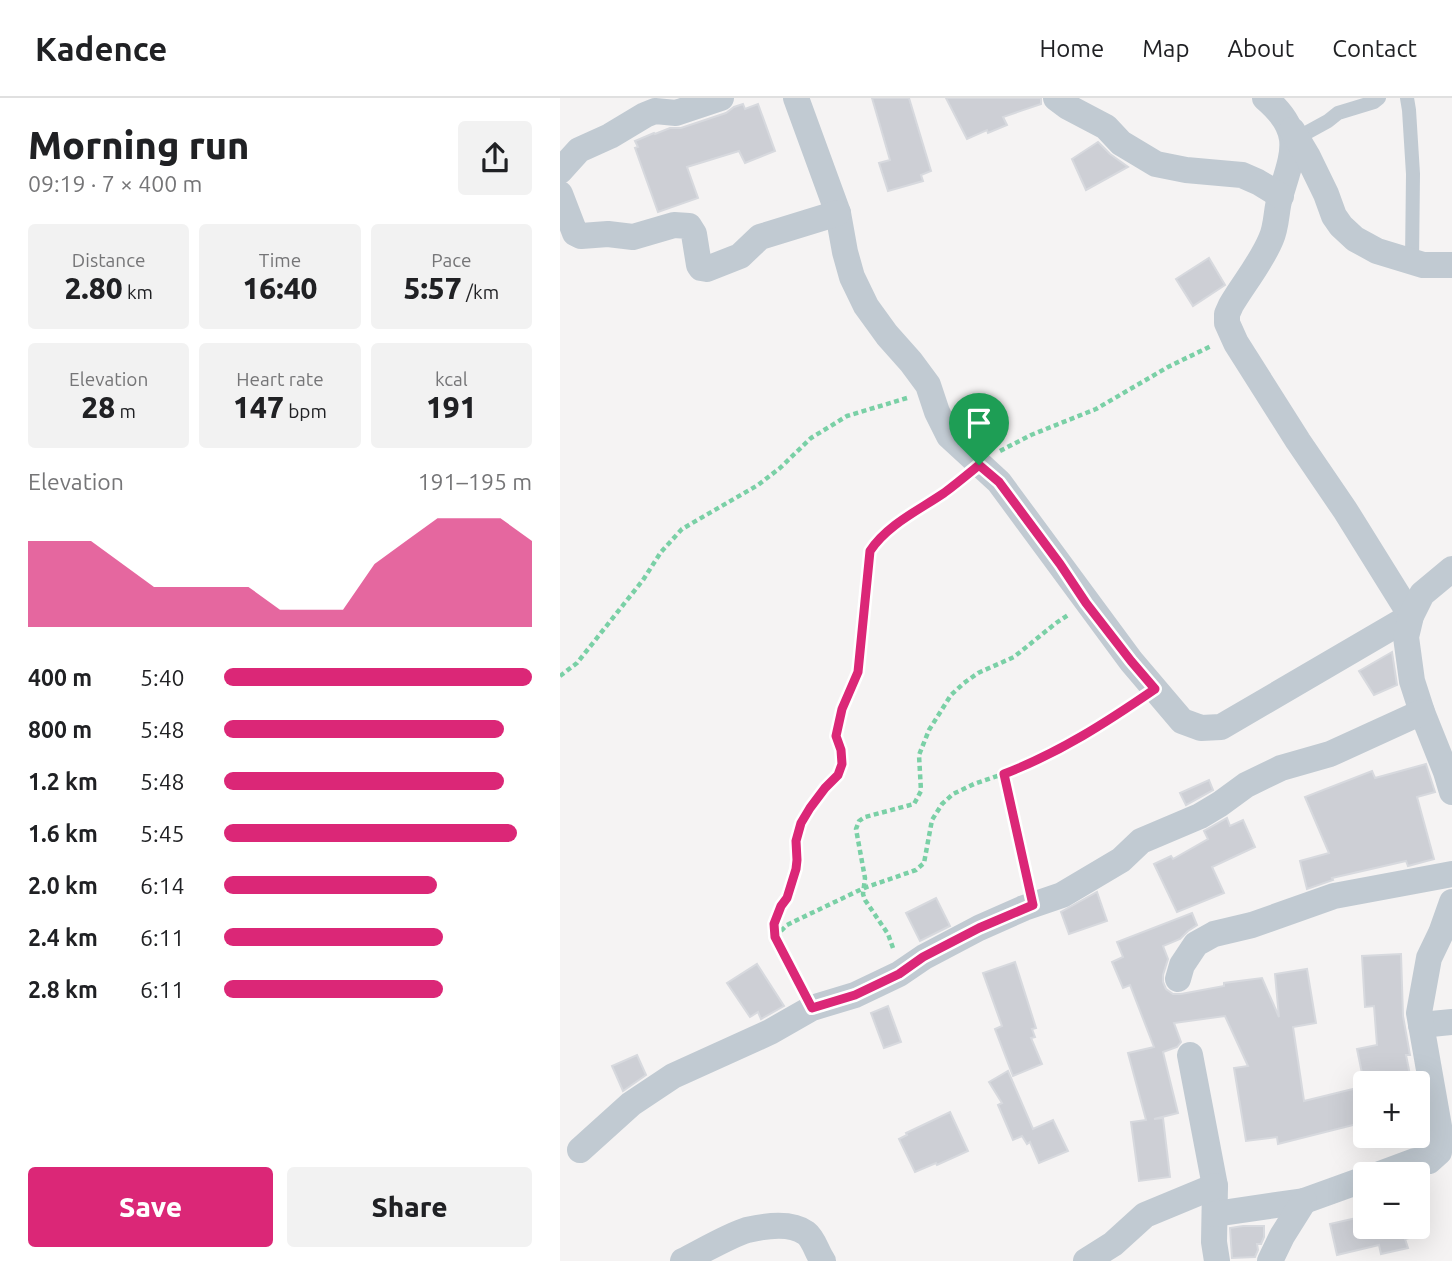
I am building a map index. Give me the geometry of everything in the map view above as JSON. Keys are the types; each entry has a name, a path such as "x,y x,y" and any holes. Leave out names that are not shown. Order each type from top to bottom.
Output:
{"street":[{"path":"560,171 579,150 610,136 645,115 655,111 676,113 721,98"},
{"path":"797,98 838,213 852,277 866,306 928,384 937,412 949,436 999,482 1086,603 1182,721 1200,728 1221,727 1411,616"},
{"path":"1056,98 1105,127 1121,143 1156,164 1186,170 1242,175 1280,196"},
{"path":"1281,112 1293,137 1293,145 1272,239 1231,305 1227,323 1298,442 1345,510 1411,616"},
{"path":"1281,112 1326,194 1334,216 1355,239 1377,251 1423,265 1452,265"},
{"path":"560,194 575,233 581,236 608,234 633,237 674,225 689,226 694,234 699,265 703,268 733,260 760,237 838,213"},
{"path":"1452,569 1422,594 1411,616 1406,637 1412,681 1452,792"},
{"path":"580,1150 631,1104 673,1076 770,1032 812,1008 855,995 979,928 1062,895 1121,860 1142,841 1200,816 1246,785 1281,768 1330,754 1422,712"},
{"path":"1178,979 1182,965 1196,944 1214,934 1252,925 1334,896 1452,874"},
{"path":"1412,1162 1429,1161 1439,1152 1440,1132 1419,1013 1429,958 1443,944 1452,902"},
{"path":"1421,1025 1452,1022"},
{"path":"1190,1055 1216,1186 1214,1242 1217,1261"},
{"path":"1215,1214 1304,1201 1353,1184"},
{"path":"1086,1261 1113,1244 1145,1215 1216,1186"},
{"path":"1270,1261 1304,1201"},
{"path":"683,1261 747,1230 776,1226 794,1228 805,1233 823,1261"}],"lane":[{"path":"1281,112 1328,121 1338,113 1379,98"},
{"path":"1406,98 1413,174 1412,261"}],"path":[{"path":"812,1008 775,937 774,924 787,898 796,869 796,841 801,823 825,788 838,775 842,764 836,736 842,709 858,672 870,551 877,540 891,528 947,491 979,465 1031,435 1096,409 1168,367 1233,335"},
{"path":"560,676 577,663 643,580 661,552 682,529 758,485 811,438 847,416 931,392"},
{"path":"901,972 888,934 863,894 865,878 856,829 859,821 914,804 921,791 919,755 929,730 951,695 978,673 1014,657 1086,603"},
{"path":"775,937 795,921 864,888 916,870 924,863 932,820 942,804 953,794 1026,766 1104,724 1155,689"},
{"path":"1004,774 1033,905"}],"building":[{"path":"872,98 909,98 931,171 921,175 923,181 888,191 879,163 890,160"},
{"path":"946,98 1041,98 1041,104 1003,117 1007,125 967,139"},
{"path":"743,104 745,109 758,104 775,151 745,163 739,151 687,167 698,198 658,212 635,148 638,147 635,141 670,128 681,128 726,113"},
{"path":"1098,142 1128,167 1086,190 1072,159"},
{"path":"1209,258 1225,285 1193,306 1176,279"},
{"path":"1392,652 1397,685 1374,695 1359,671"},
{"path":"1426,764 1435,792 1417,797 1434,859 1408,866 1406,861 1332,878 1333,880 1307,889 1300,861 1329,853 1305,797 1372,771 1375,778"},
{"path":"1209,780 1213,790 1186,805 1180,793"},
{"path":"1227,818 1230,826 1243,820 1255,847 1212,867 1224,893 1177,912 1154,864 1171,856 1173,859 1208,839 1204,831"},
{"path":"1097,892 1107,921 1069,934 1061,912"},
{"path":"936,898 950,926 920,941 906,913"},
{"path":"1192,913 1197,925 1180,939 1163,946 1168,959 1163,975 1166,989 1173,994 1181,994 1224,986 1224,983 1262,978 1279,1017 1275,974 1307,969 1316,1023 1293,1027 1304,1101 1353,1089 1353,1125 1278,1144 1277,1137 1246,1141 1234,1068 1248,1066 1225,1016 1174,1023 1181,1042 1177,1047 1163,1052 1178,1113 1154,1119 1163,1118 1170,1177 1139,1181 1131,1122 1146,1120 1128,1053 1154,1047 1130,985 1123,988 1112,962 1123,957 1117,942"},
{"path":"1401,954 1403,1016 1410,1055 1406,1055 1409,1071 1362,1071 1357,1049 1377,1045 1374,1006 1365,1007 1362,956"},
{"path":"1015,962 1036,1028 1032,1029 1035,1037 1031,1038 1042,1064 1013,1076 995,1029 1002,1026 983,973"},
{"path":"757,964 784,1006 761,1019 758,1012 750,1017 727,983"},
{"path":"888,1006 901,1042 884,1048 871,1013"},
{"path":"637,1055 646,1075 623,1091 612,1066"},
{"path":"1008,1071 1033,1129 1053,1120 1068,1151 1039,1163 1030,1142 1027,1144 1022,1136 1013,1140 998,1105 1002,1103 989,1082"},
{"path":"950,1112 968,1151 915,1172 899,1139"},
{"path":"1353,1219 1353,1239 1405,1239 1408,1248 1381,1254 1379,1245 1337,1255 1330,1224"},
{"path":"1264,1226 1264,1237 1261,1244 1257,1244 1255,1257 1232,1258 1230,1228"}],"route":[{"path":"979,465 999,482 1086,603 1155,689 1104,724 1058,750 1004,774 1033,905 979,928 923,957 899,974 855,995 812,1008 775,937 774,924 787,898 796,869 796,841 801,823 825,788 838,775 842,764 836,736 842,709 858,672 870,551 877,540 891,528 947,491 979,465"}]}
